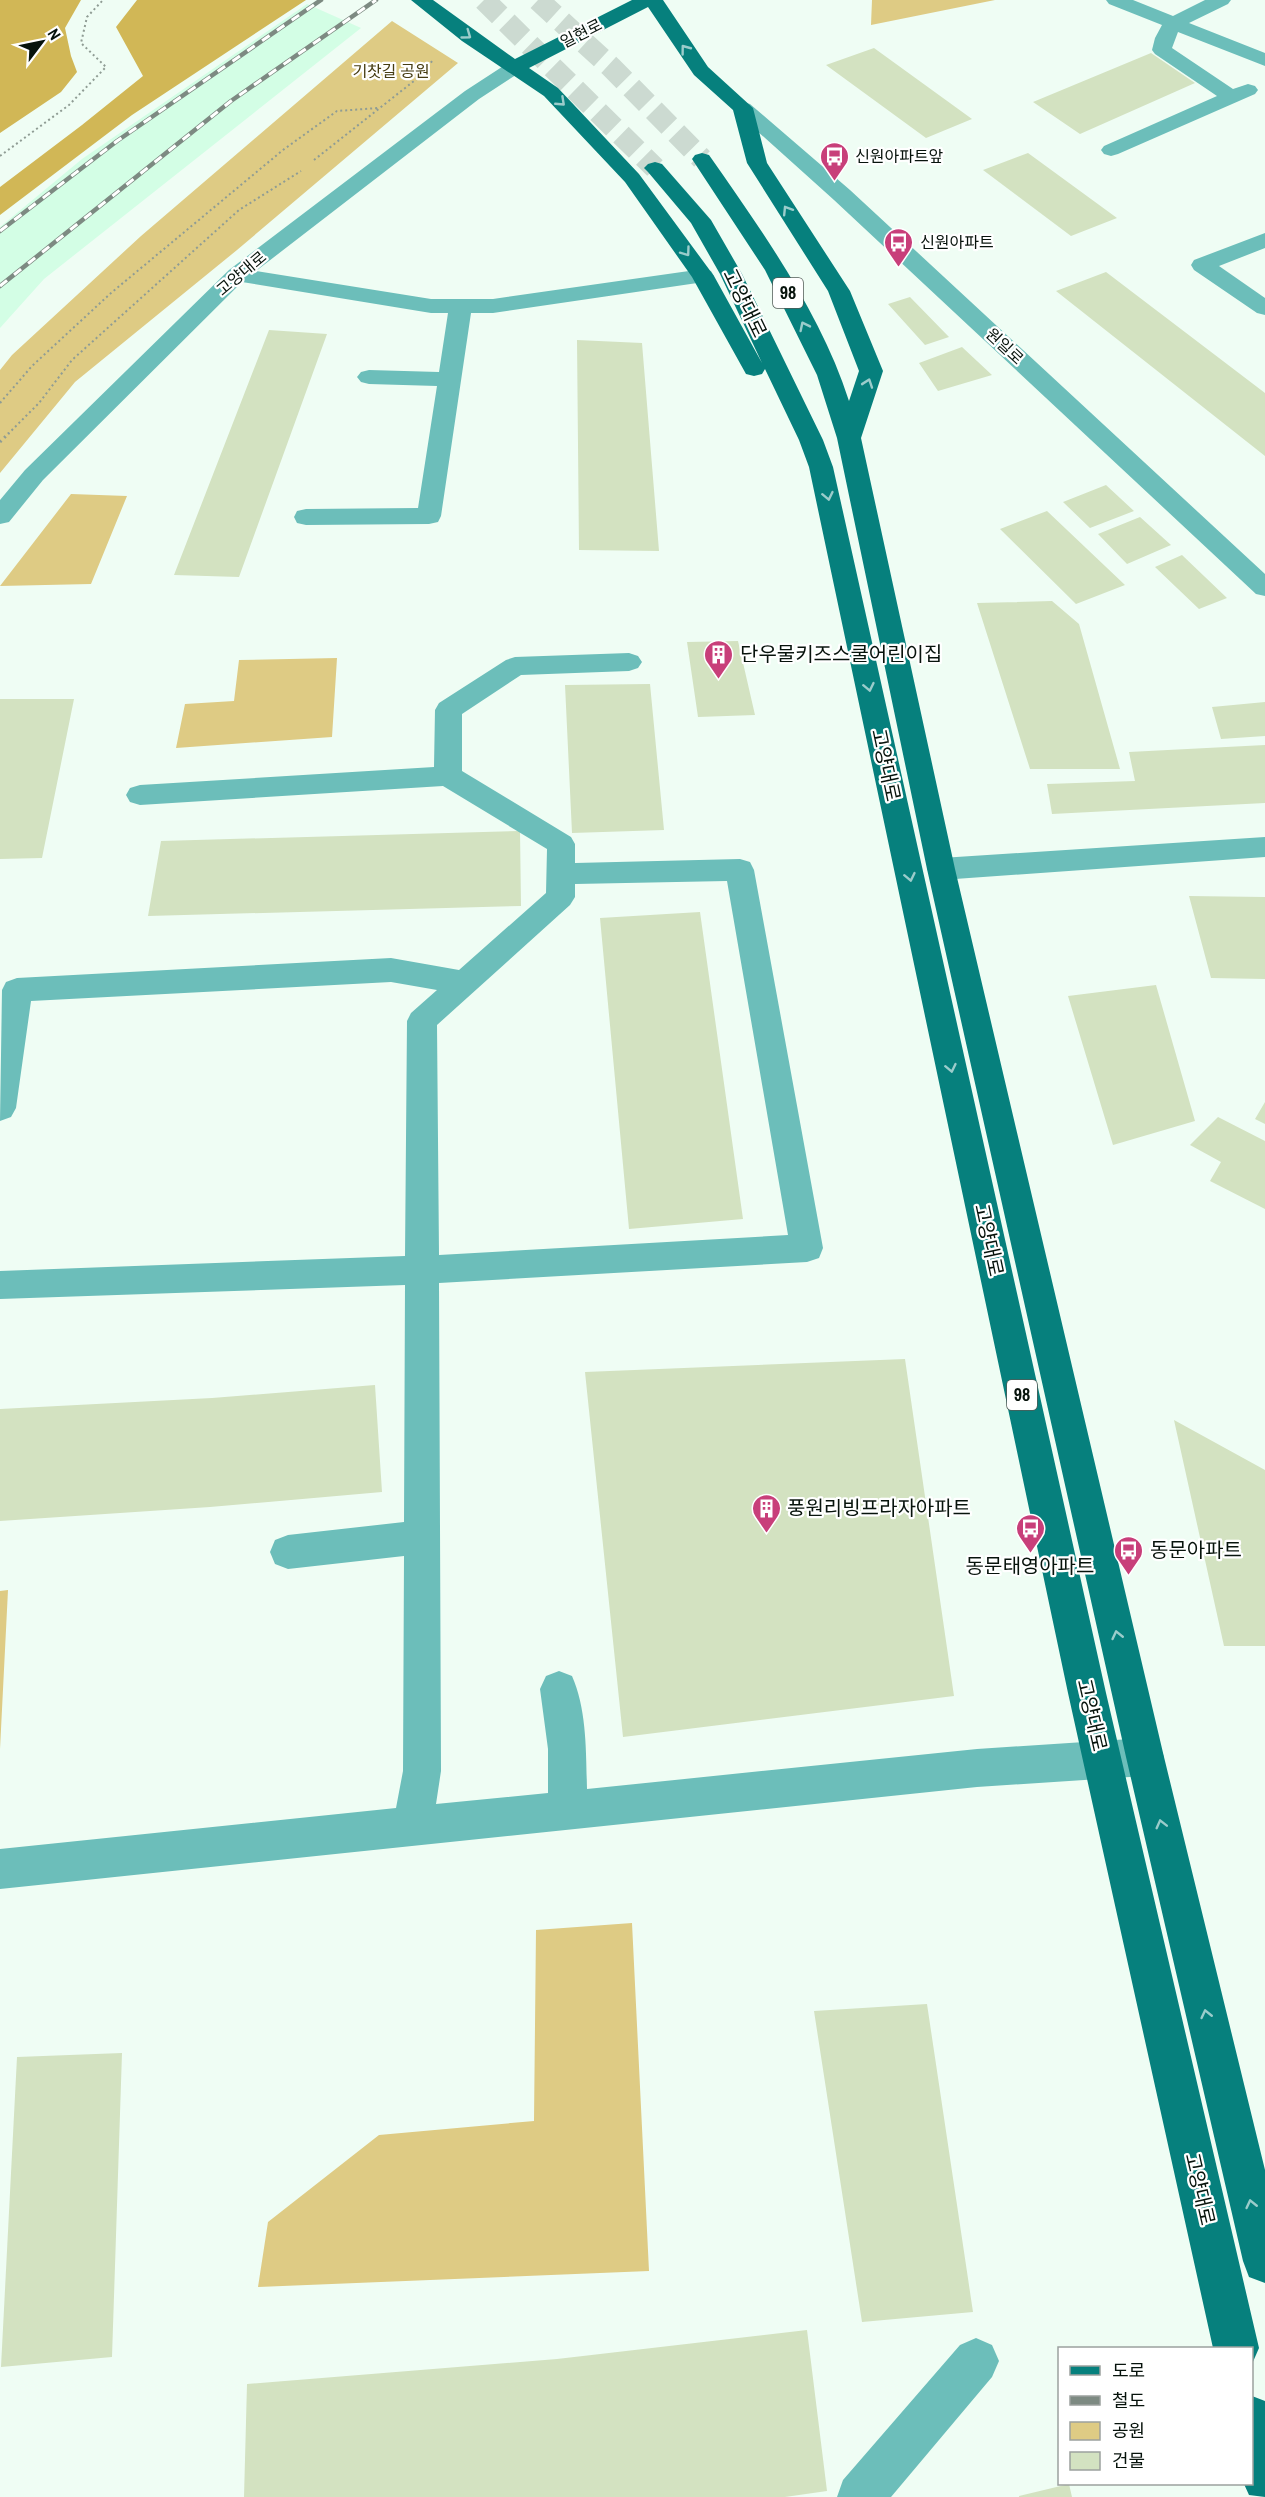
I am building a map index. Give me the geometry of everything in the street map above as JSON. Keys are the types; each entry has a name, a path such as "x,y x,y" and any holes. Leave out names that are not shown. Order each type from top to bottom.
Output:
{"main road":[{"path":"421,0 469,37 551,92 632,178 704,276 772,405 811,440"},
{"name":"일현로","path":"515,67 647,0"},
{"path":"653,0 701,71 743,108 757,163 839,291 872,371 849,438"},
{"name":"고양대로","path":"702,159 776,270 828,375 849,438 941,869 1145,1757 1265,2261"},
{"name":"고양대로","path":"655,168 700,220 731,274 811,440 821,467 1102,1760 1236,2347"},
{"path":"1253,2428 1265,2479"}],"street":[{"path":"1116,0 1265,60"},
{"path":"1221,0 1196,11 1176,24 1165,35 1162,50 1230,96"},
{"name":"고양대로","path":"0,516 34,475 237,274 472,95 515,67"},
{"path":"1111,150 1230,96 1252,89"},
{"name":"원일로","path":"743,108 843,195 1265,588"},
{"path":"1265,240 1202,265 1265,308"},
{"path":"237,274 431,306 460,308 492,306 704,276"},
{"path":"306,517 429,516 460,308"},
{"path":"369,377 450,379"},
{"path":"448,776 449,710 515,666 629,662"},
{"path":"140,795 448,776 561,844 560,897 422,1022 422,1771 414,1826"},
{"path":"941,869 1265,847"},
{"path":"0,1285 421,1270 807,1248 740,870 561,874"},
{"path":"0,1108 17,990 391,970 466,983"},
{"path":"288,1552 421,1537"},
{"path":"559,1689 567,1749 568,1810"},
{"path":"0,1869 978,1768 1145,1757"},
{"path":"860,2497 976,2361"}],"path":[{"path":"0,156 69,105 106,67 81,42 87,17 103,0"},
{"path":"0,403 32,366 111,293 283,150 337,111 380,108"}],"shaded area":[{"path":"0,0 81,0 65,28 77,72 61,92 0,133"},
{"path":"137,0 306,0 132,115 0,215 0,187 143,76 116,27"},
{"path":"307,4 361,28 44,279 0,328 0,227 82,159"}],"green space":[{"path":"872,0 995,0 871,25"},
{"name":"기찻길 공원","path":"392,21 458,63 237,250 75,382 0,473 0,370 12,355 141,236"},
{"path":"71,494 127,496 91,584 0,586"},
{"path":"337,658 332,737 176,748 185,704 234,701 239,660"},
{"path":"8,1590 0,1749 0,1591"},
{"path":"632,1923 649,2271 258,2287 268,2222 379,2135 534,2121 536,1930"}],"building":[{"path":"874,48 972,119 926,138 826,65"},
{"path":"1151,53 1195,83 1080,134 1033,102"},
{"path":"1028,153 1117,218 1071,236 983,170"},
{"path":"1106,272 1265,393 1265,456 1056,291"},
{"path":"910,297 949,337 925,345 888,304"},
{"path":"269,330 327,334 239,577 174,575"},
{"path":"577,340 642,343 659,551 579,550"},
{"path":"962,347 992,375 938,391 919,363"},
{"path":"1106,485 1134,511 1090,528 1063,502"},
{"path":"1047,511 1125,585 1076,604 1000,529"},
{"path":"1140,517 1171,545 1127,564 1098,534"},
{"path":"1182,555 1227,598 1199,609 1155,567"},
{"path":"1052,601 1079,624 1120,769 1030,769 977,603"},
{"name":"단우물키즈스쿨어린이집","path":"738,641 755,715 698,717 687,642"},
{"path":"650,684 664,830 572,833 565,685"},
{"path":"0,699 74,699 42,858 0,859"},
{"path":"1265,702 1265,736 1221,739 1212,707"},
{"path":"1265,745 1265,803 1052,814 1047,784 1135,781 1129,752"},
{"path":"520,831 521,906 148,916 161,841"},
{"path":"1189,896 1265,897 1265,979 1211,978"},
{"path":"700,912 743,1219 629,1229 600,918"},
{"path":"1156,985 1195,1121 1113,1145 1068,996"},
{"path":"1265,1102 1265,1124 1255,1119"},
{"path":"1218,1117 1265,1141 1265,1209 1210,1181 1221,1162 1190,1145"},
{"name":"풍원리빙프라자아파트","path":"905,1359 954,1696 623,1737 585,1372"},
{"path":"375,1385 382,1492 210,1507 0,1521 0,1409 212,1398"},
{"path":"1174,1420 1265,1470 1265,1646 1224,1646"},
{"path":"927,2004 973,2312 862,2322 814,2011"},
{"path":"122,2053 112,2357 1,2367 17,2057"},
{"path":"807,2330 827,2491 785,2497 244,2497 247,2384 557,2359"},
{"path":"1069,2485 1072,2497 1019,2497"}],"tunnel":[{"path":"484,0 655,168"},
{"path":"538,0 611,67 702,159"}],"railway":[{"path":"0,231 117,141 321,0"},
{"path":"0,286 231,101 376,0"}],"place":[{"name":"신원아파트앞","path":"834,182"},
{"name":"신원아파트","path":"899,268"},
{"name":"단우물키즈스쿨어린이집","path":"719,680"},
{"name":"풍원리빙프라자아파트","path":"766,1534"},
{"name":"동문태영아파트","path":"1030,1554"},
{"name":"동문아파트","path":"1129,1576"}]}
